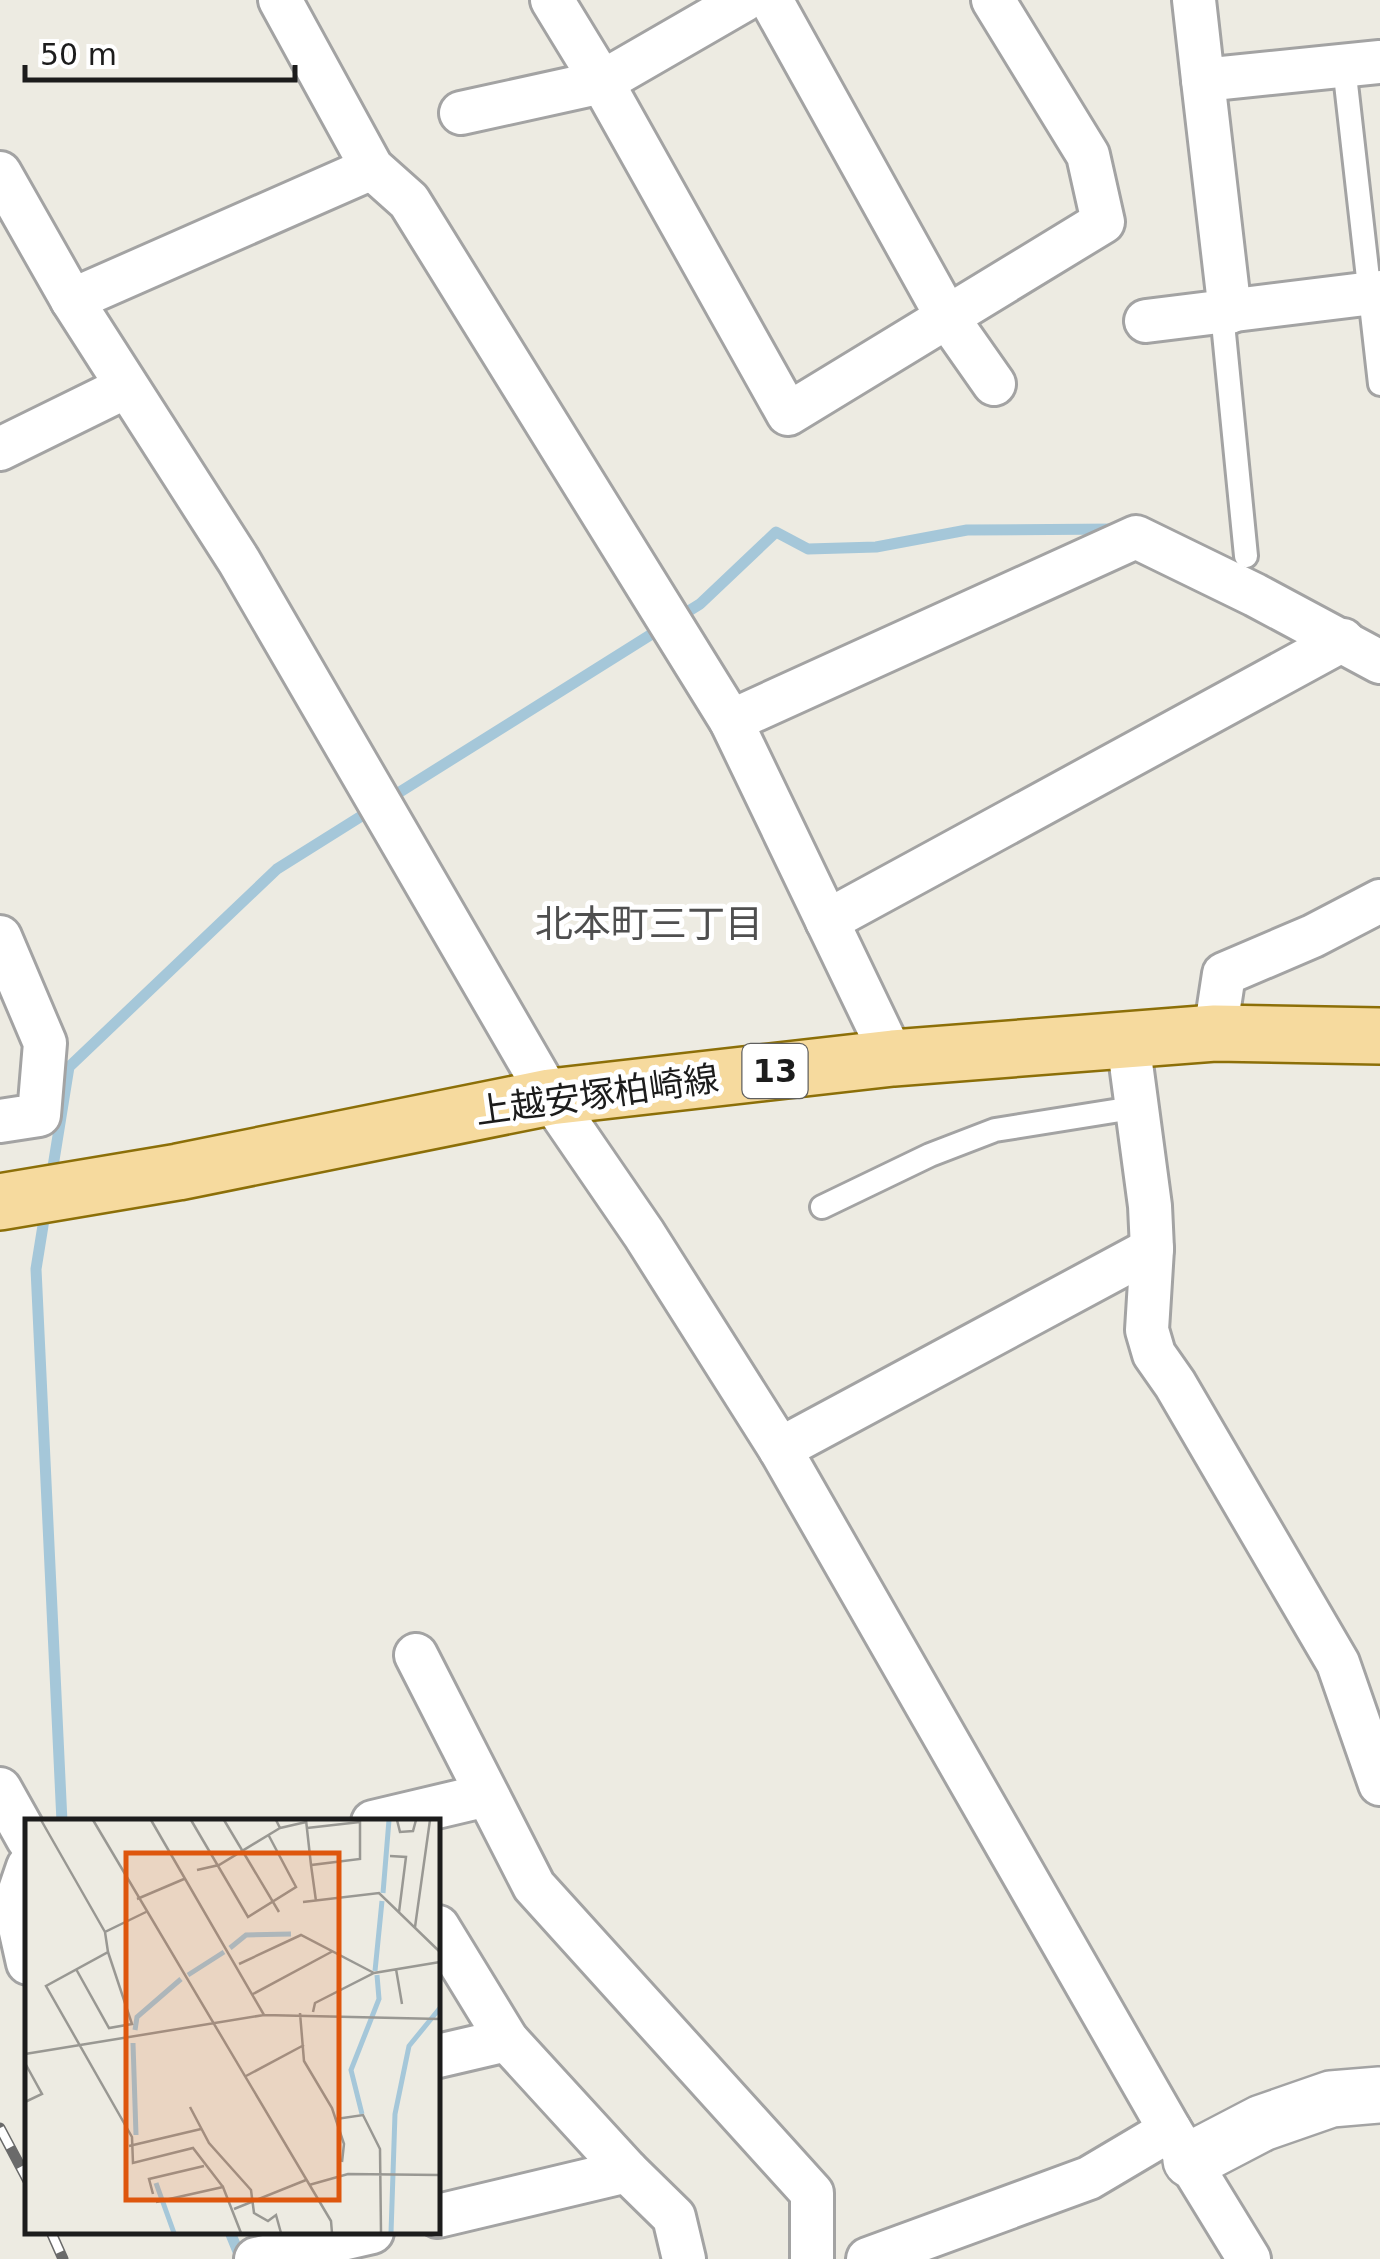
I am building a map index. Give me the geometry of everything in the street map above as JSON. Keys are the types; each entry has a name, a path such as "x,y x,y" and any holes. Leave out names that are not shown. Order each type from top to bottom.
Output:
{"main road":[{"name":"上越安塚柏崎線","path":"0,1202 178,1172 550,1096 893,1058 1215,1033 1380,1036"}],"street":[{"path":"280,0 372,168 409,201 731,721 893,1058"},
{"path":"552,0 788,414 1103,222 1088,155 993,0"},
{"path":"461,113 602,82 744,0"},
{"path":"772,0 947,316 994,384"},
{"path":"1194,0 1226,312"},
{"path":"1202,80 1362,64"},
{"path":"72,300 372,168"},
{"path":"0,172 72,300 238,560 550,1096 644,1234 780,1449 1249,2259"},
{"path":"1146,321 1374,292"},
{"path":"0,449 126,387"},
{"path":"731,721 1136,536 1380,662"},
{"path":"827,921 1343,640"},
{"path":"1215,1033 1224,974 1314,936 1380,902"},
{"path":"0,936 45,1042 39,1114 0,1122"},
{"path":"1128,1041 1139,1107 1152,1250 1148,1330 1154,1354 1338,1662 1371,1728 1380,1784"},
{"path":"780,1449 1152,1250"},
{"path":"416,1655 534,1886 812,2192 812,2259"},
{"path":"0,1790 25,1834"},
{"path":"386,1819 487,1795"},
{"path":"23,1891 25,1920"},
{"path":"440,1930 508,2040 674,2217 684,2259"},
{"path":"440,2056 508,2040"},
{"path":"868,2259 1180,2145 1331,2099 1380,2095"},
{"path":"440,2216 627,2171"},
{"path":"256,2259 363,2234"}],"lane":[{"path":"1362,64 1380,384"},
{"path":"1226,312 1246,556"},
{"path":"822,1207 930,1155 995,1130 1139,1107"}],"waterway":[{"path":"679,617 700,604 776,532 808,549 876,547 967,530 1117,529"},
{"path":"51,1179 69,1067 277,869 663,627"},
{"path":"46,1207 36,1269 62,1819"},
{"path":"231,2234 241,2259"}],"railway":[{"path":"0,2128 25,2175"},
{"path":"52,2234 63,2259"}],"district":[{"name":"北本町三丁目","path":"649,924"}]}
